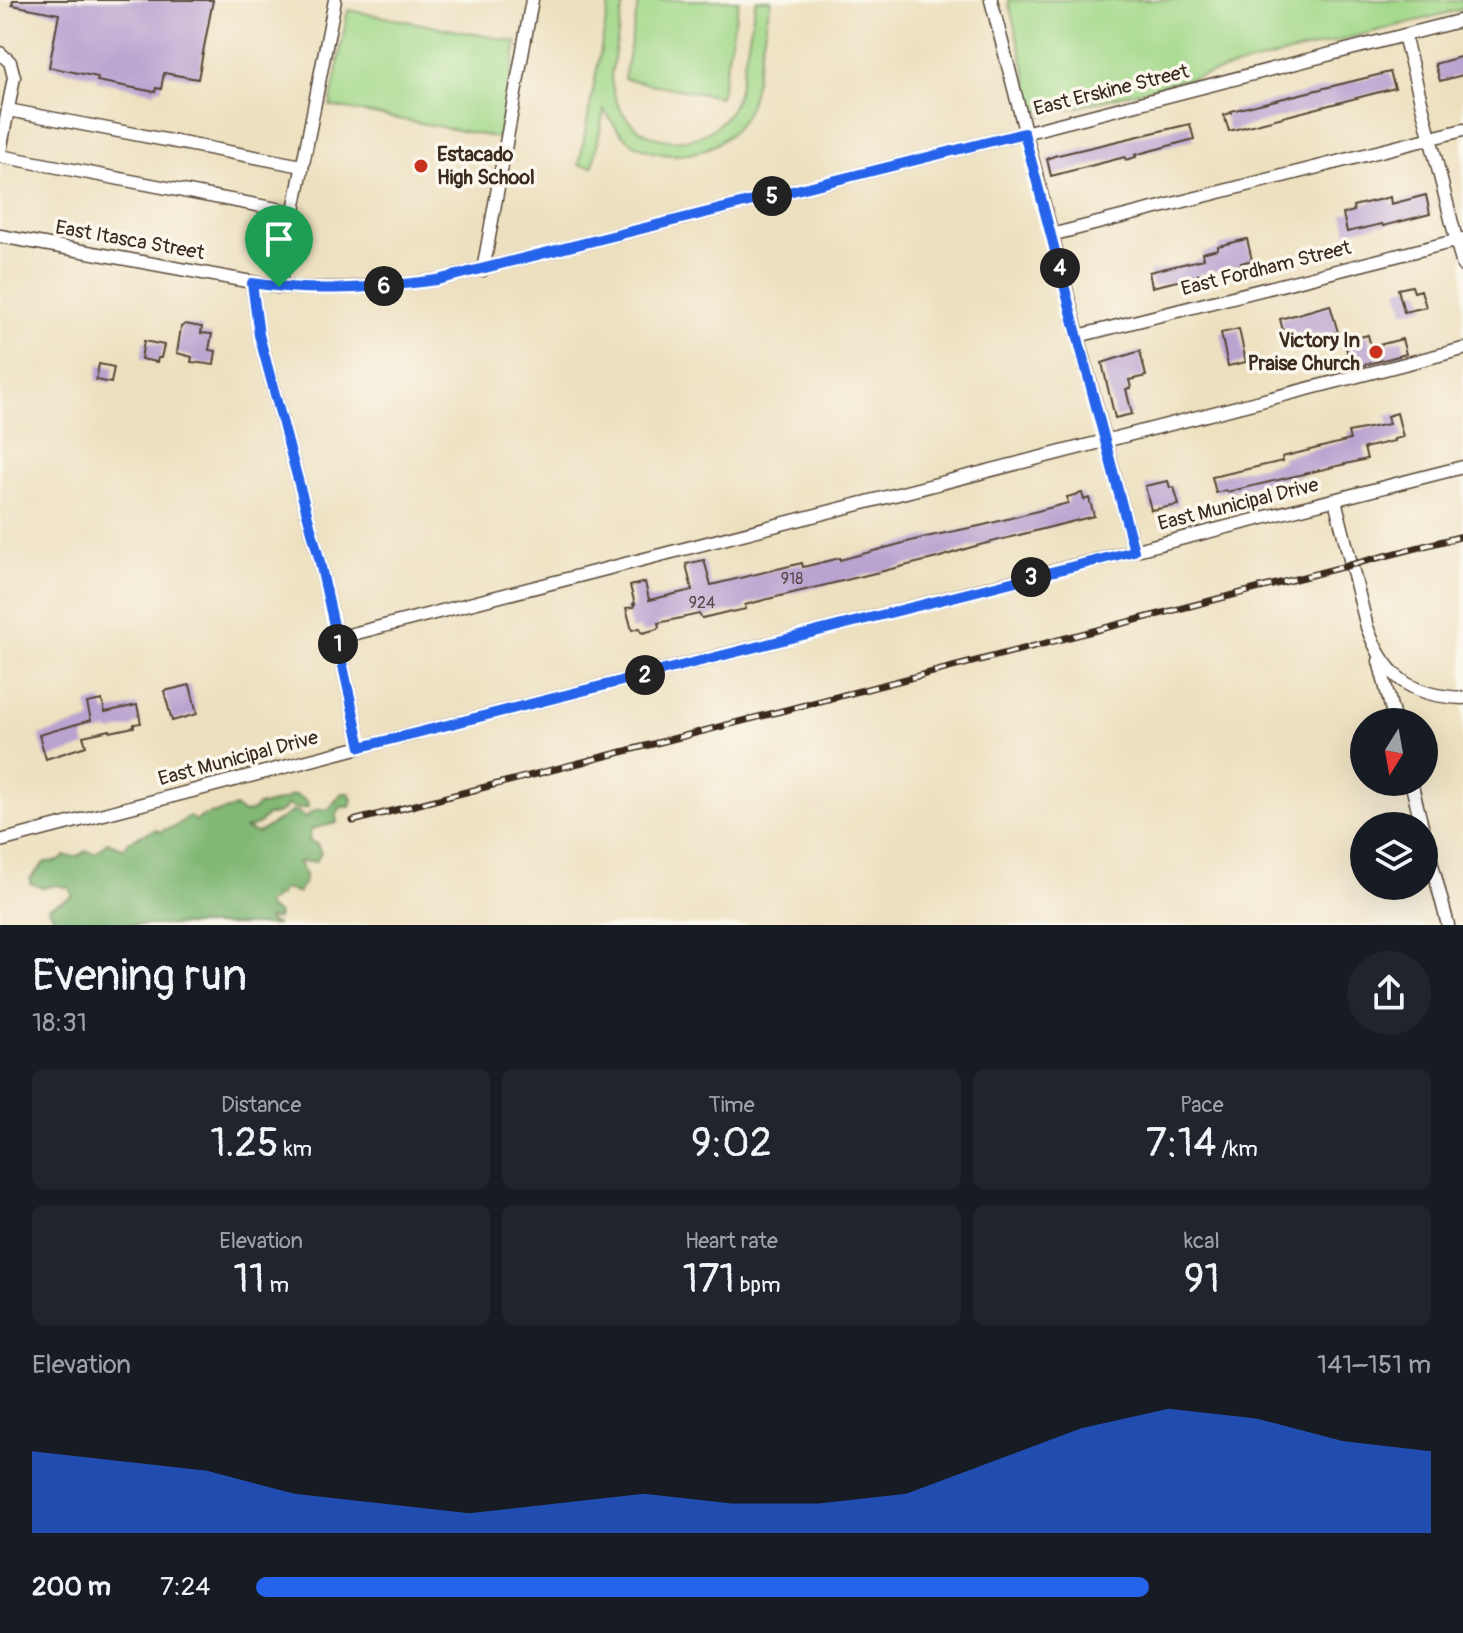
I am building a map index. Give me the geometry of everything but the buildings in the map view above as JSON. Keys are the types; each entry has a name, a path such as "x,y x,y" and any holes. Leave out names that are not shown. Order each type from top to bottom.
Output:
{"street":[{"path":"279,287 335,0"},
{"path":"483,270 532,0"},
{"path":"991,0 1134,551"},
{"name":"East Erskine Street","path":"252,283 318,289 373,288 437,280 1463,20"},
{"path":"1404,35 1460,240 1463,266"},
{"path":"0,53 13,68 13,85 0,154 293,212"},
{"path":"8,110 302,166"},
{"path":"1051,235 1463,130"},
{"name":"East Itasca Street","path":"0,236 252,283"},
{"name":"East Fordham Street","path":"1078,336 1460,240"},
{"path":"252,283 259,335 319,558 361,747"},
{"path":"337,638 1463,349"},
{"name":"East Municipal Drive","path":"0,841 1463,467"},
{"path":"1335,500 1391,708"},
{"path":"1376,650 1386,667 1412,687 1463,698"},
{"path":"1438,887 1448,925"}],"green space":[{"path":"610,0 624,0 611,75 617,101 630,121 648,134 669,140 691,139 711,130 728,113 739,89 756,0 771,0 752,97 735,129 708,148 692,153 658,153 627,139 604,110 593,167 579,165"},
{"path":"639,0 739,0 720,97 624,79"},
{"path":"1008,0 1463,0 1463,9 1040,116 1043,114 1034,106"},
{"path":"348,10 517,42 499,138 330,106"},
{"path":"342,793 349,793 352,800 350,807 341,807 336,816 337,823 311,829 309,841 317,844 321,853 316,861 298,862 305,878 298,893 284,889 280,896 273,895 275,898 266,904 278,915 277,918 268,919 277,925 59,925 48,908 73,896 69,888 57,885 43,888 30,883 45,862 59,861 65,856 77,856 86,851 96,853 107,842 124,849 132,840 154,830 161,832 174,827 189,816 196,821 235,807 243,813 254,810 258,805 296,795 307,801 308,807 287,805 278,813 267,815 258,825 245,829 258,833 292,812 296,811 306,818 313,811 329,809"}],"railway":[{"path":"353,821 1463,536"}],"place":[{"name":"Estacado High School","path":"421,166"},
{"name":"Victory In Praise Church","path":"1376,352"}],"route":[{"path":"1024,133 1134,551 361,747 319,558 259,335 252,283 279,287 361,289 437,280 1024,133"}]}
